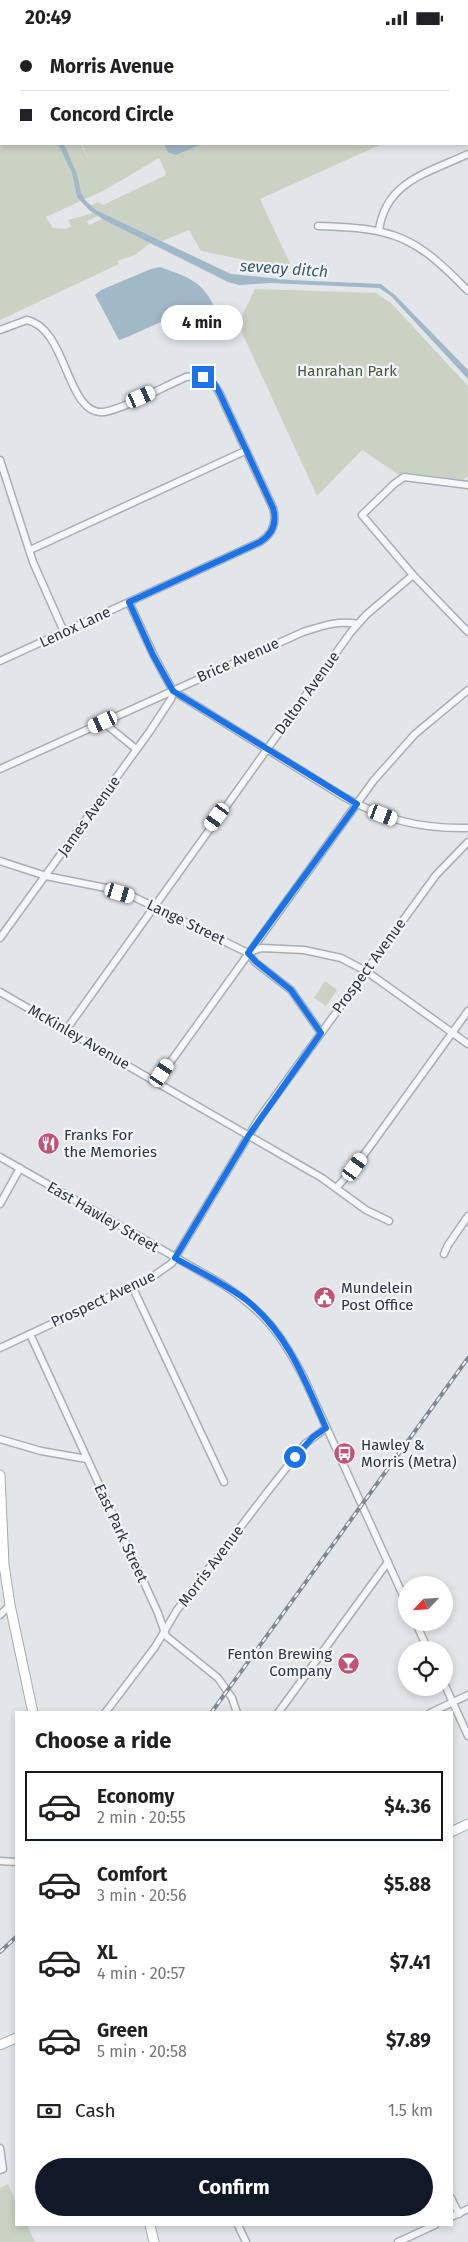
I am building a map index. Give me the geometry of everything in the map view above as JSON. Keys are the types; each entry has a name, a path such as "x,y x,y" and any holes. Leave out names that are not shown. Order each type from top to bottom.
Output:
{"main road":[{"path":"0,1475 4,1565 10,1605 32,1711"},
{"path":"453,1831 468,1824"},
{"path":"0,2045 15,2038"},
{"path":"150,2226 154,2242"}],"street":[{"path":"379,230 384,208 393,194 403,185 468,154"},
{"path":"318,226 379,230 418,246 444,267 468,291"},
{"path":"0,330 27,320 44,328 52,340 79,397 86,407 96,411 111,411 186,377 194,375 208,379 219,392 246,451 30,550"},
{"name":"Lenox Lane","path":"0,661 260,542 270,533 275,518 273,508 246,451"},
{"path":"0,460 30,550 64,632"},
{"path":"468,485 404,477 363,513 364,518 413,575 468,632"},
{"path":"358,624 413,575"},
{"path":"129,602 153,655 173,691 357,804 395,820 415,825 436,828 468,828"},
{"name":"Brice Avenue","path":"0,769 303,632 328,624 343,622 358,624"},
{"name":"Dalton Avenue","path":"66,1030 153,905 358,624"},
{"path":"156,1082 357,804 400,749 468,690"},
{"name":"James Avenue","path":"0,939 171,699 173,691"},
{"path":"103,722 136,749"},
{"name":"Prospect Avenue","path":"0,1347 164,1270 175,1258 249,1135 321,1033 436,875 468,842"},
{"name":"Lange Street","path":"0,861 46,876 106,889 153,905 248,953 256,962 291,990 321,1033"},
{"path":"248,953 262,948 323,953 341,958 366,971 468,1044"},
{"name":"McKinley Avenue","path":"0,992 249,1135 337,1187 344,1195 366,1210 389,1221"},
{"path":"337,1187 355,1167 468,1011"},
{"name":"East Hawley Street","path":"0,1157 243,1298 272,1325 299,1367 398,1584"},
{"path":"0,1204 20,1168"},
{"path":"444,1254 468,1216"},
{"path":"132,1286 224,1482"},
{"name":"East Park Street","path":"30,1334 164,1630 172,1642 218,1678 232,1697 236,1711"},
{"name":"Morris Avenue","path":"106,1711 154,1647 164,1630 295,1457 313,1437 326,1428"},
{"path":"0,1439 41,1451 87,1459"},
{"path":"279,1711 388,1562"},
{"path":"0,1615 10,1605"},
{"path":"434,1711 468,1695"},
{"path":"449,1696 468,1736"},
{"path":"1,1862 15,1862"},
{"path":"0,2148 2,2170"},
{"path":"453,2202 459,2214"},
{"path":"453,2216 468,2209"},
{"path":"238,2226 246,2242"},
{"path":"398,2242 433,2226"}],"green space":[{"path":"0,145 82,145 91,164 82,145 380,145 260,199 293,270 201,251 189,230 162,241 96,210 91,205 98,202 103,205 164,176 166,173 159,158 103,191 46,217 53,228 66,229 71,226 68,220 94,213 98,216 87,221 89,225 102,219 150,243 135,255 117,261 119,264 0,320"},
{"name":"Hanrahan Park","path":"255,289 376,293 391,303 468,386 468,476 463,480 409,473 399,475 362,450 317,496 238,324"},
{"path":"325,981 337,990 326,1006 314,998"},
{"path":"8,2184 15,2201 15,2226 27,2226 35,2242 0,2242 0,2188"}],"water":[{"path":"57,145 64,145 77,174 81,193 86,201 96,210 231,274 290,280 381,284 396,296 468,370 468,379 391,296 379,288 271,283 239,285 228,282 104,220 89,210 77,197 72,173"},
{"path":"164,145 200,145 176,155 168,152"},
{"path":"160,267 185,276 198,284 213,304 211,313 204,321 195,317 185,316 173,318 119,340 95,295 101,290"}],"railway":[{"path":"212,1711 468,1358"},
{"path":"0,1952 15,1938"}],"place":[{"name":"Franks For the Memories","path":"48,1144"},
{"name":"Mundelein Post Office","path":"325,1297"},
{"name":"Hawley & Morris (Metra)","path":"345,1454"},
{"name":"Fenton Brewing Company","path":"348,1663"}],"route":[{"path":"203,377 214,383 219,392 273,508 275,521 273,528 265,539 260,542 129,602 153,655 173,691 357,804 248,953 256,962 291,990 321,1033 258,1120 175,1258 243,1298 272,1325 287,1346 299,1367 326,1428 313,1437 295,1457"}],"water label":[{"name":"seveay ditch","path":"284,268"}]}
